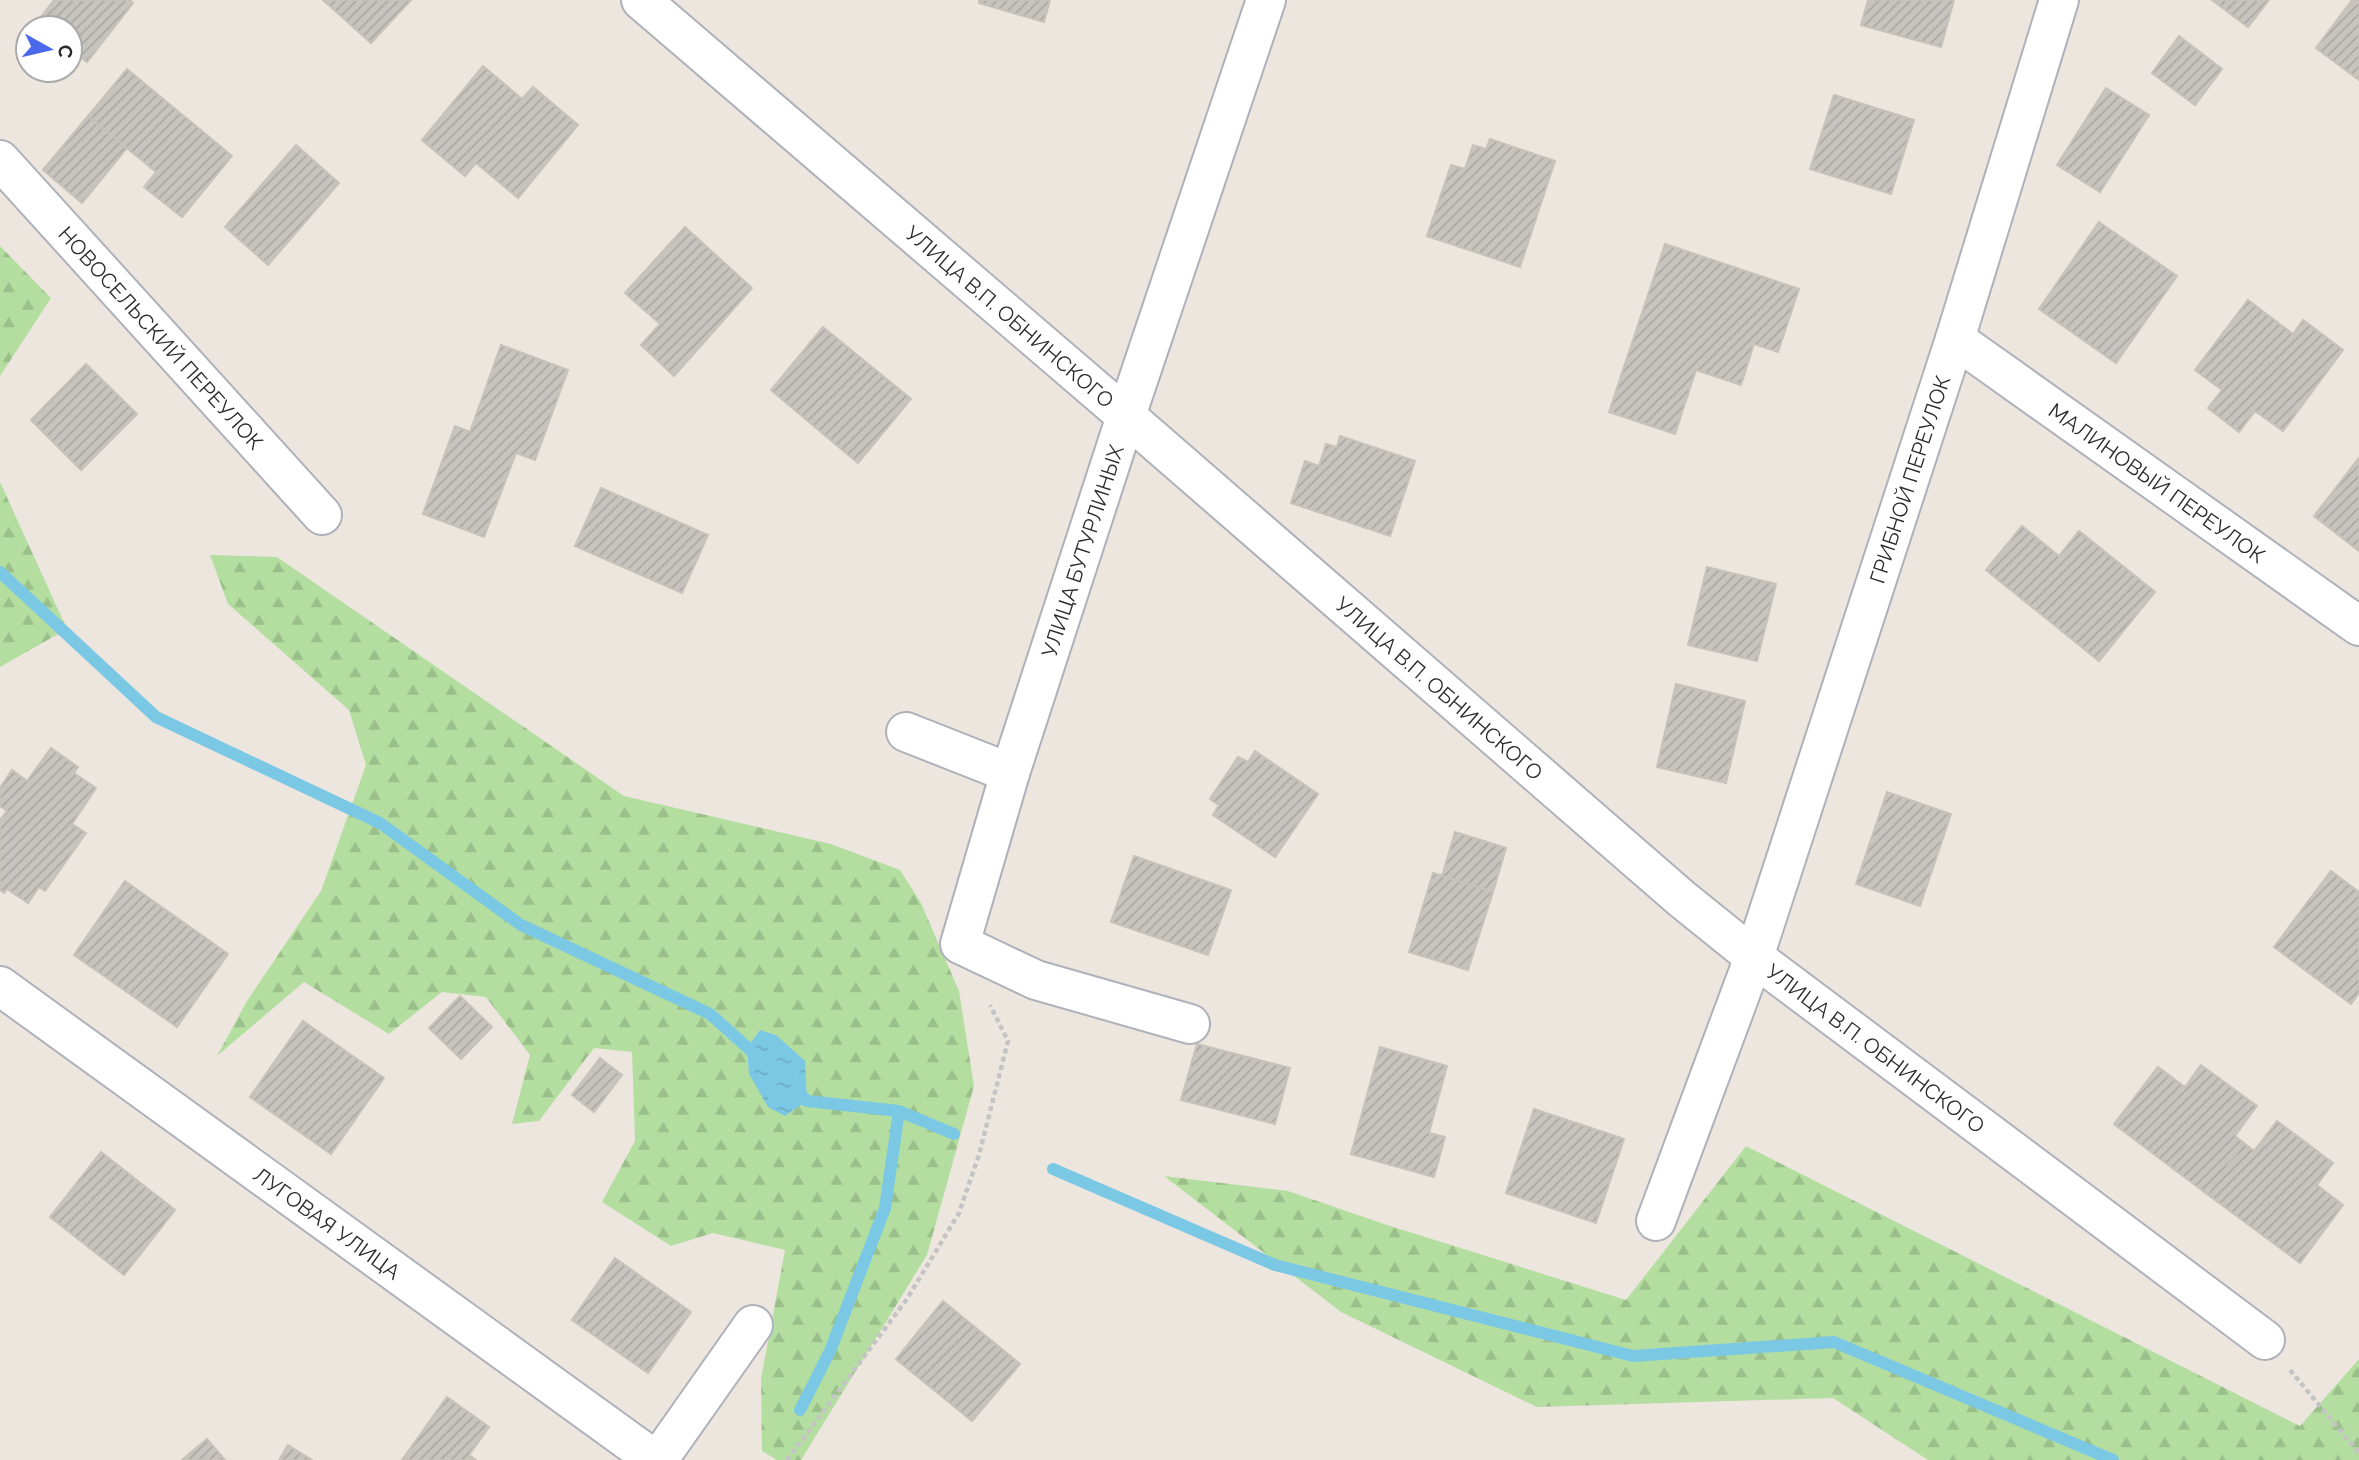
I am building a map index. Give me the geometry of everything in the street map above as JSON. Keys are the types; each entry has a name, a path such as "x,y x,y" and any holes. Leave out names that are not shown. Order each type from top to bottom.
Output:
{"street":[{"name":"УЛИЦА В.П. ОБНИНСКОГО","path":"641,0 1126,416 1682,899 1754,957 2265,1340"},
{"name":"УЛИЦА БУТУРЛИНЫХ","path":"960,944 1010,773 1126,416 1266,0"},
{"name":"ГРИБНОЙ ПЕРЕУЛОК","path":"1656,1221 1754,957 1955,339 2059,0"},
{"name":"НОВОСЕЛЬСКИЙ ПЕРЕУЛОК","path":"0,160 322,515"},
{"name":"МАЛИНОВЫЙ ПЕРЕУЛОК","path":"1955,339 2359,626"},
{"path":"906,732 1010,773"},
{"path":"960,944 1036,980 1190,1024"},
{"name":"ЛУГОВАЯ УЛИЦА","path":"0,986 657,1460"},
{"path":"657,1460 753,1325"}],"path":[{"path":"787,1460 907,1299 958,1213 979,1155 1008,1041 960,944"},
{"path":"2265,1340 2359,1453"}],"green space":[{"path":"0,246 51,298 0,376"},
{"path":"0,482 67,629 0,667"},
{"path":"210,555 277,557 624,796 831,844 900,870 921,903 959,991 974,1086 927,1255 801,1460 777,1460 762,1451 761,1379 785,1250 713,1233 671,1246 602,1202 635,1141 632,1052 594,1048 539,1121 512,1124 530,1055 486,997 442,992 389,1034 304,982 217,1056 247,1001 321,891 366,765 349,710 228,604"},
{"path":"1746,1146 2300,1426 2359,1359 2359,1460 1928,1460 1833,1398 1537,1407 1341,1312 1164,1176 1288,1191 1626,1300"}],"water":[{"path":"760,1030 776,1035 805,1061 807,1101 785,1116 768,1107 749,1074 747,1048"}],"building":[{"path":"54,0 130,0 133,3 87,62 84,60 84,14 43,14"},
{"path":"323,0 411,0 371,43"},
{"path":"979,0 1050,0 1044,22 979,3"},
{"path":"1868,0 1954,0 1941,47 1861,25"},
{"path":"2212,0 2269,0 2248,27"},
{"path":"2352,0 2359,0 2359,80 2316,48"},
{"path":"2179,36 2222,69 2195,105 2152,73"},
{"path":"483,66 522,99 533,87 578,125 518,198 476,163 465,176 422,140"},
{"path":"127,69 232,156 182,217 144,187 156,172 88,116"},
{"path":"2106,88 2149,115 2100,192 2057,165"},
{"path":"1834,95 1914,120 1891,194 1810,169"},
{"path":"88,116 127,148 82,203 43,170"},
{"path":"1490,139 1555,161 1520,267 1427,236 1451,165 1465,169 1473,145 1486,149"},
{"path":"296,145 339,183 268,265 225,227"},
{"path":"2099,222 2177,276 2116,363 2039,309"},
{"path":"685,227 752,288 674,376 641,345 660,324 625,293"},
{"path":"1665,244 1799,289 1778,352 1754,344 1741,385 1696,370 1675,434 1609,412"},
{"path":"2248,300 2293,334 2303,320 2343,350 2283,431 2255,411 2239,432 2208,408 2222,390 2195,370"},
{"path":"823,327 911,399 858,463 771,390"},
{"path":"501,345 568,370 535,460 516,453 484,537 423,514 455,426 470,432"},
{"path":"86,364 137,414 81,470 31,420"},
{"path":"1340,436 1415,461 1390,536 1291,503 1305,461 1319,466 1326,444 1337,447"},
{"path":"2359,458 2359,551 2314,516"},
{"path":"601,488 708,535 682,593 575,546"},
{"path":"2022,526 2059,556 2079,531 2155,592 2099,661 1986,570"},
{"path":"1707,567 1776,584 1757,661 1688,645"},
{"path":"1676,684 1745,701 1726,783 1657,767"},
{"path":"51,748 78,767 74,773 96,788 72,824 86,833 45,891 39,887 28,903 7,889 4,893 0,890 0,820 7,811 0,806 0,788 12,770 27,781"},
{"path":"1255,751 1318,794 1275,857 1213,815 1219,805 1210,799 1238,757 1248,762"},
{"path":"1887,792 1951,814 1920,906 1856,884"},
{"path":"1455,832 1506,848 1493,892 1442,876"},
{"path":"1134,856 1231,890 1208,955 1111,922"},
{"path":"2331,871 2359,892 2359,993 2351,1004 2274,947"},
{"path":"1433,873 1493,892 1468,970 1409,952"},
{"path":"125,881 228,954 177,1027 74,955"},
{"path":"460,996 492,1027 461,1059 429,1028"},
{"path":"303,1021 384,1078 331,1154 250,1097"},
{"path":"1197,1044 1290,1068 1275,1124 1181,1100"},
{"path":"1380,1047 1447,1066 1429,1133 1445,1137 1434,1177 1351,1154"},
{"path":"600,1058 622,1075 594,1112 572,1095"},
{"path":"2201,1065 2257,1106 2235,1136 2244,1143 2207,1194 2114,1124 2158,1067 2185,1087"},
{"path":"1534,1109 1624,1139 1596,1223 1506,1193"},
{"path":"2277,1121 2333,1163 2317,1185 2343,1205 2300,1263 2207,1194 2244,1143 2254,1151"},
{"path":"101,1152 175,1210 124,1275 50,1217"},
{"path":"615,1258 691,1312 648,1373 572,1320"},
{"path":"943,1301 1020,1364 972,1421 896,1359"},
{"path":"447,1397 489,1427 469,1455 476,1460 402,1460"},
{"path":"207,1439 225,1460 182,1460"},
{"path":"288,1445 312,1460 279,1460"}],"waterway":[{"path":"0,572 156,717 380,823 521,925 710,1014 758,1057"},
{"path":"795,1090 807,1101 899,1111 954,1134"},
{"path":"800,1410 830,1351 885,1208 899,1111"},
{"path":"1053,1169 1275,1265 1633,1356 1834,1342 2113,1460"}]}
